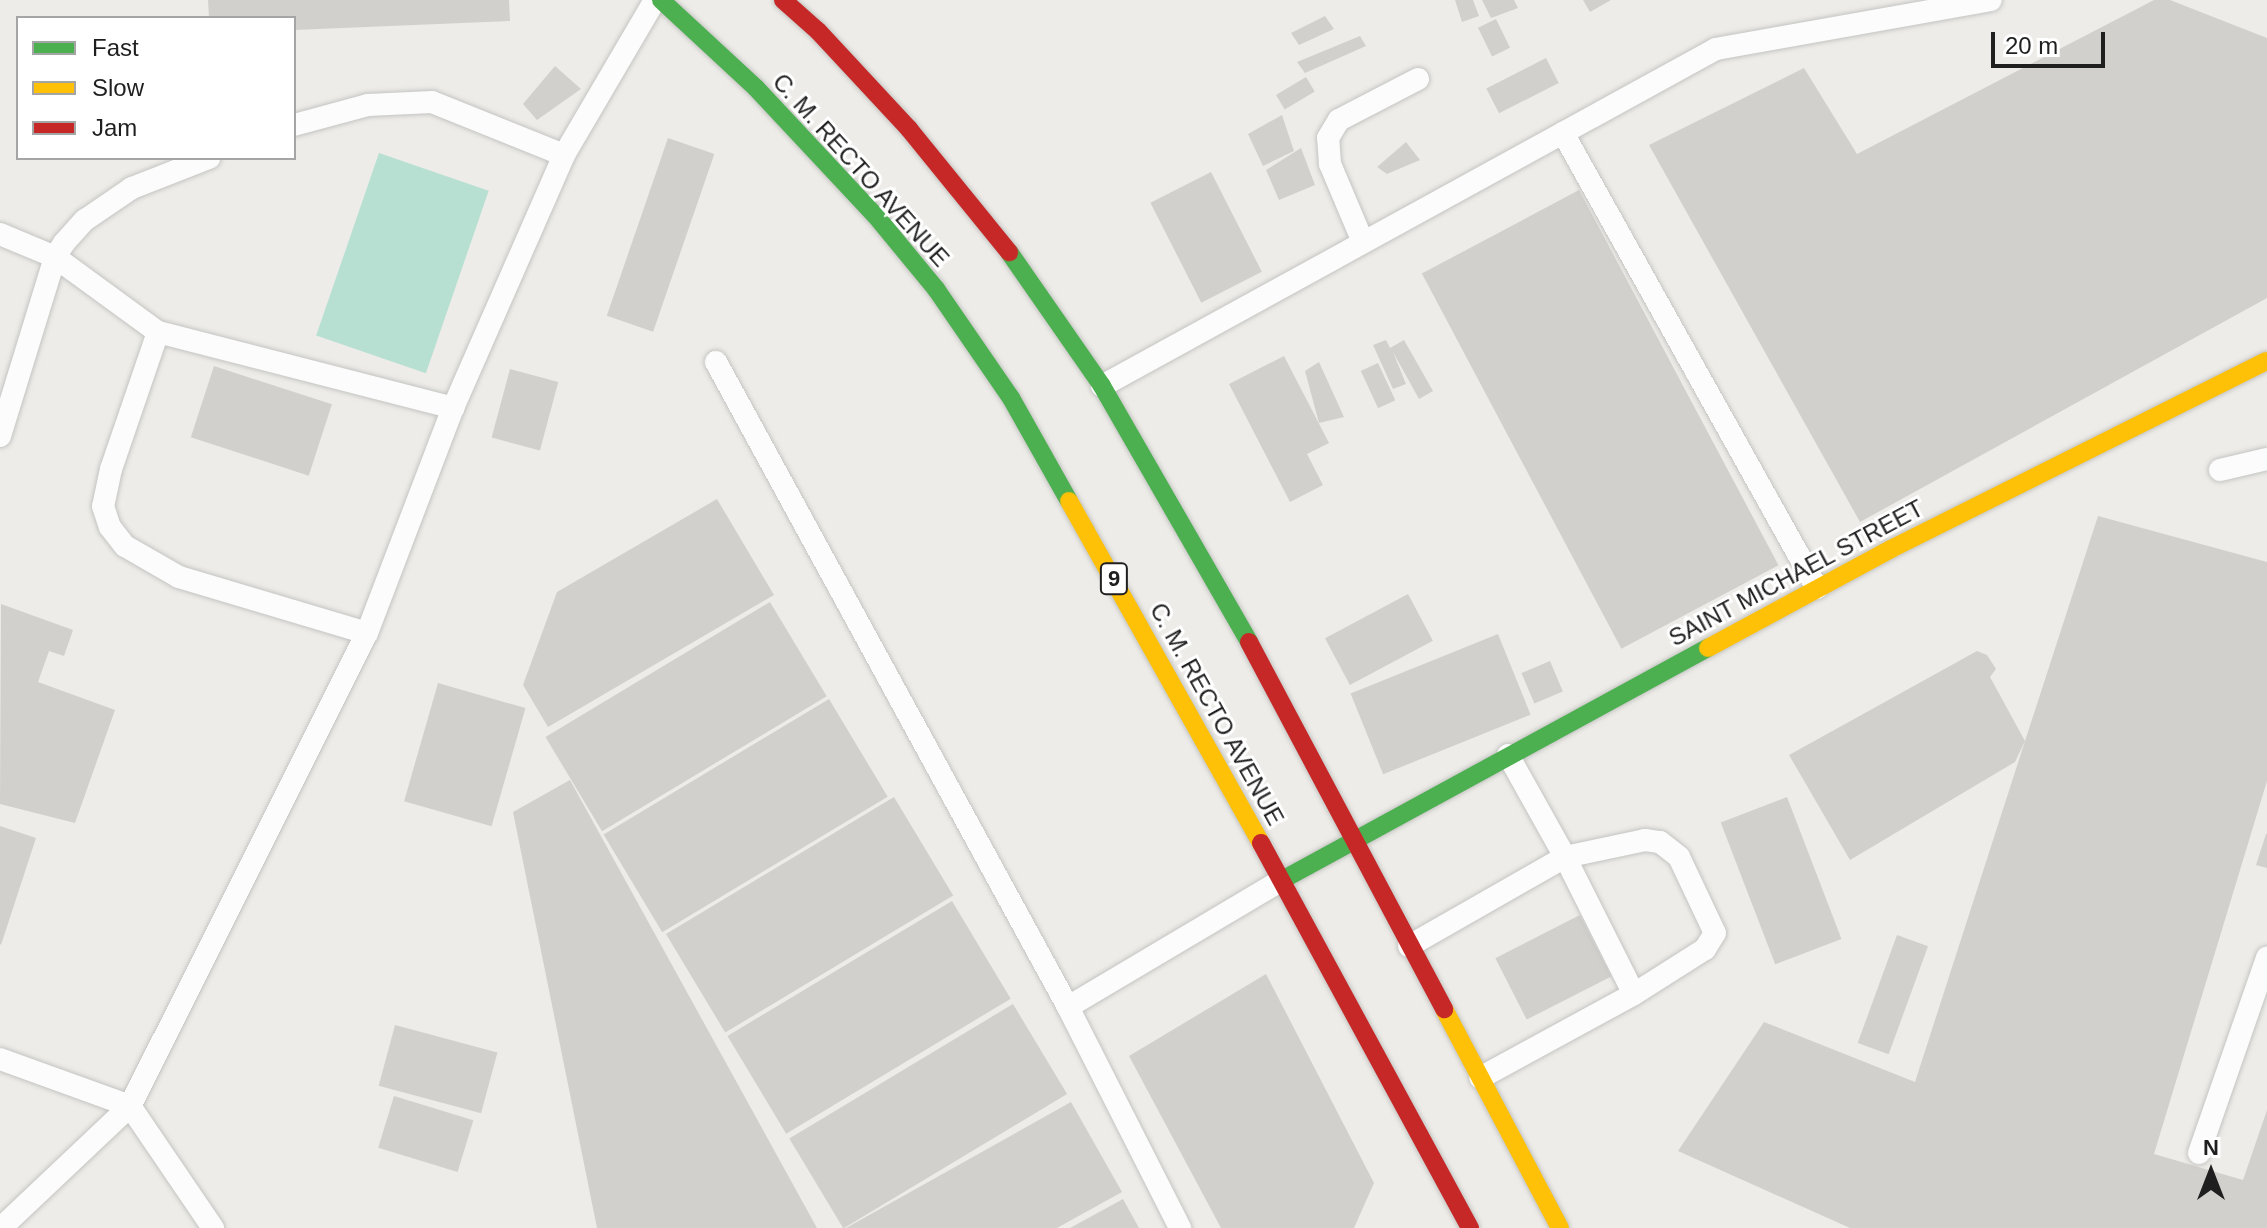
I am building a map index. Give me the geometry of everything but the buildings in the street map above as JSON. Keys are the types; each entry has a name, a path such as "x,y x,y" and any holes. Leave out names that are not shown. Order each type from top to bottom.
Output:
{"main road":[{"name":"C. M. RECTO AVENUE","path":"661,0 703,37 817,152 936,289 1011,398 1282,880 1470,1228"},
{"path":"783,0 818,31 909,129 989,223 1102,386 1237,619 1560,1228"},
{"name":"SAINT MICHAEL STREET","path":"1282,880 1817,588 2267,361"}],"lane":[{"path":"1,1228 130,1106 367,633 453,408 564,155 655,0"},
{"path":"1102,386 1716,49 1991,0"},
{"path":"1363,242 1330,164 1328,138 1339,120 1418,79"},
{"path":"296,124 368,105 432,102 564,155"},
{"path":"1563,133 1817,588"},
{"path":"0,436 55,257 85,220 132,188 204,160"},
{"path":"0,234 55,257 158,332 453,408"},
{"path":"158,332 111,469 103,506 110,527 125,546 179,577 367,633"},
{"path":"716,362 1068,1007 1180,1228"},
{"path":"2220,470 2267,459"},
{"path":"1508,755 1565,857 1634,994"},
{"path":"1409,946 1565,857 1645,840 1660,842 1679,857 1715,933 1705,949 1634,994 1480,1078"},
{"path":"1068,1007 1282,880"},
{"path":"2199,1153 2267,958"},
{"path":"0,1059 130,1106 213,1228"}],"green space":[{"path":"379,153 489,191 426,373 316,335"}],"traffic: fast":[{"path":"661,0 756,88 875,215 936,289 1011,398 1069,501"},
{"path":"1009,252 1102,386 1249,642"},
{"path":"1282,880 1708,648"}],"traffic: slow":[{"path":"1708,648 1891,549 2267,361"},
{"path":"1069,501 1261,843"},
{"path":"1444,1009 1560,1228"}],"traffic: jam":[{"path":"783,0 818,31 909,129 1009,252"},
{"path":"1249,642 1444,1009"},
{"path":"1261,843 1470,1228"}]}
